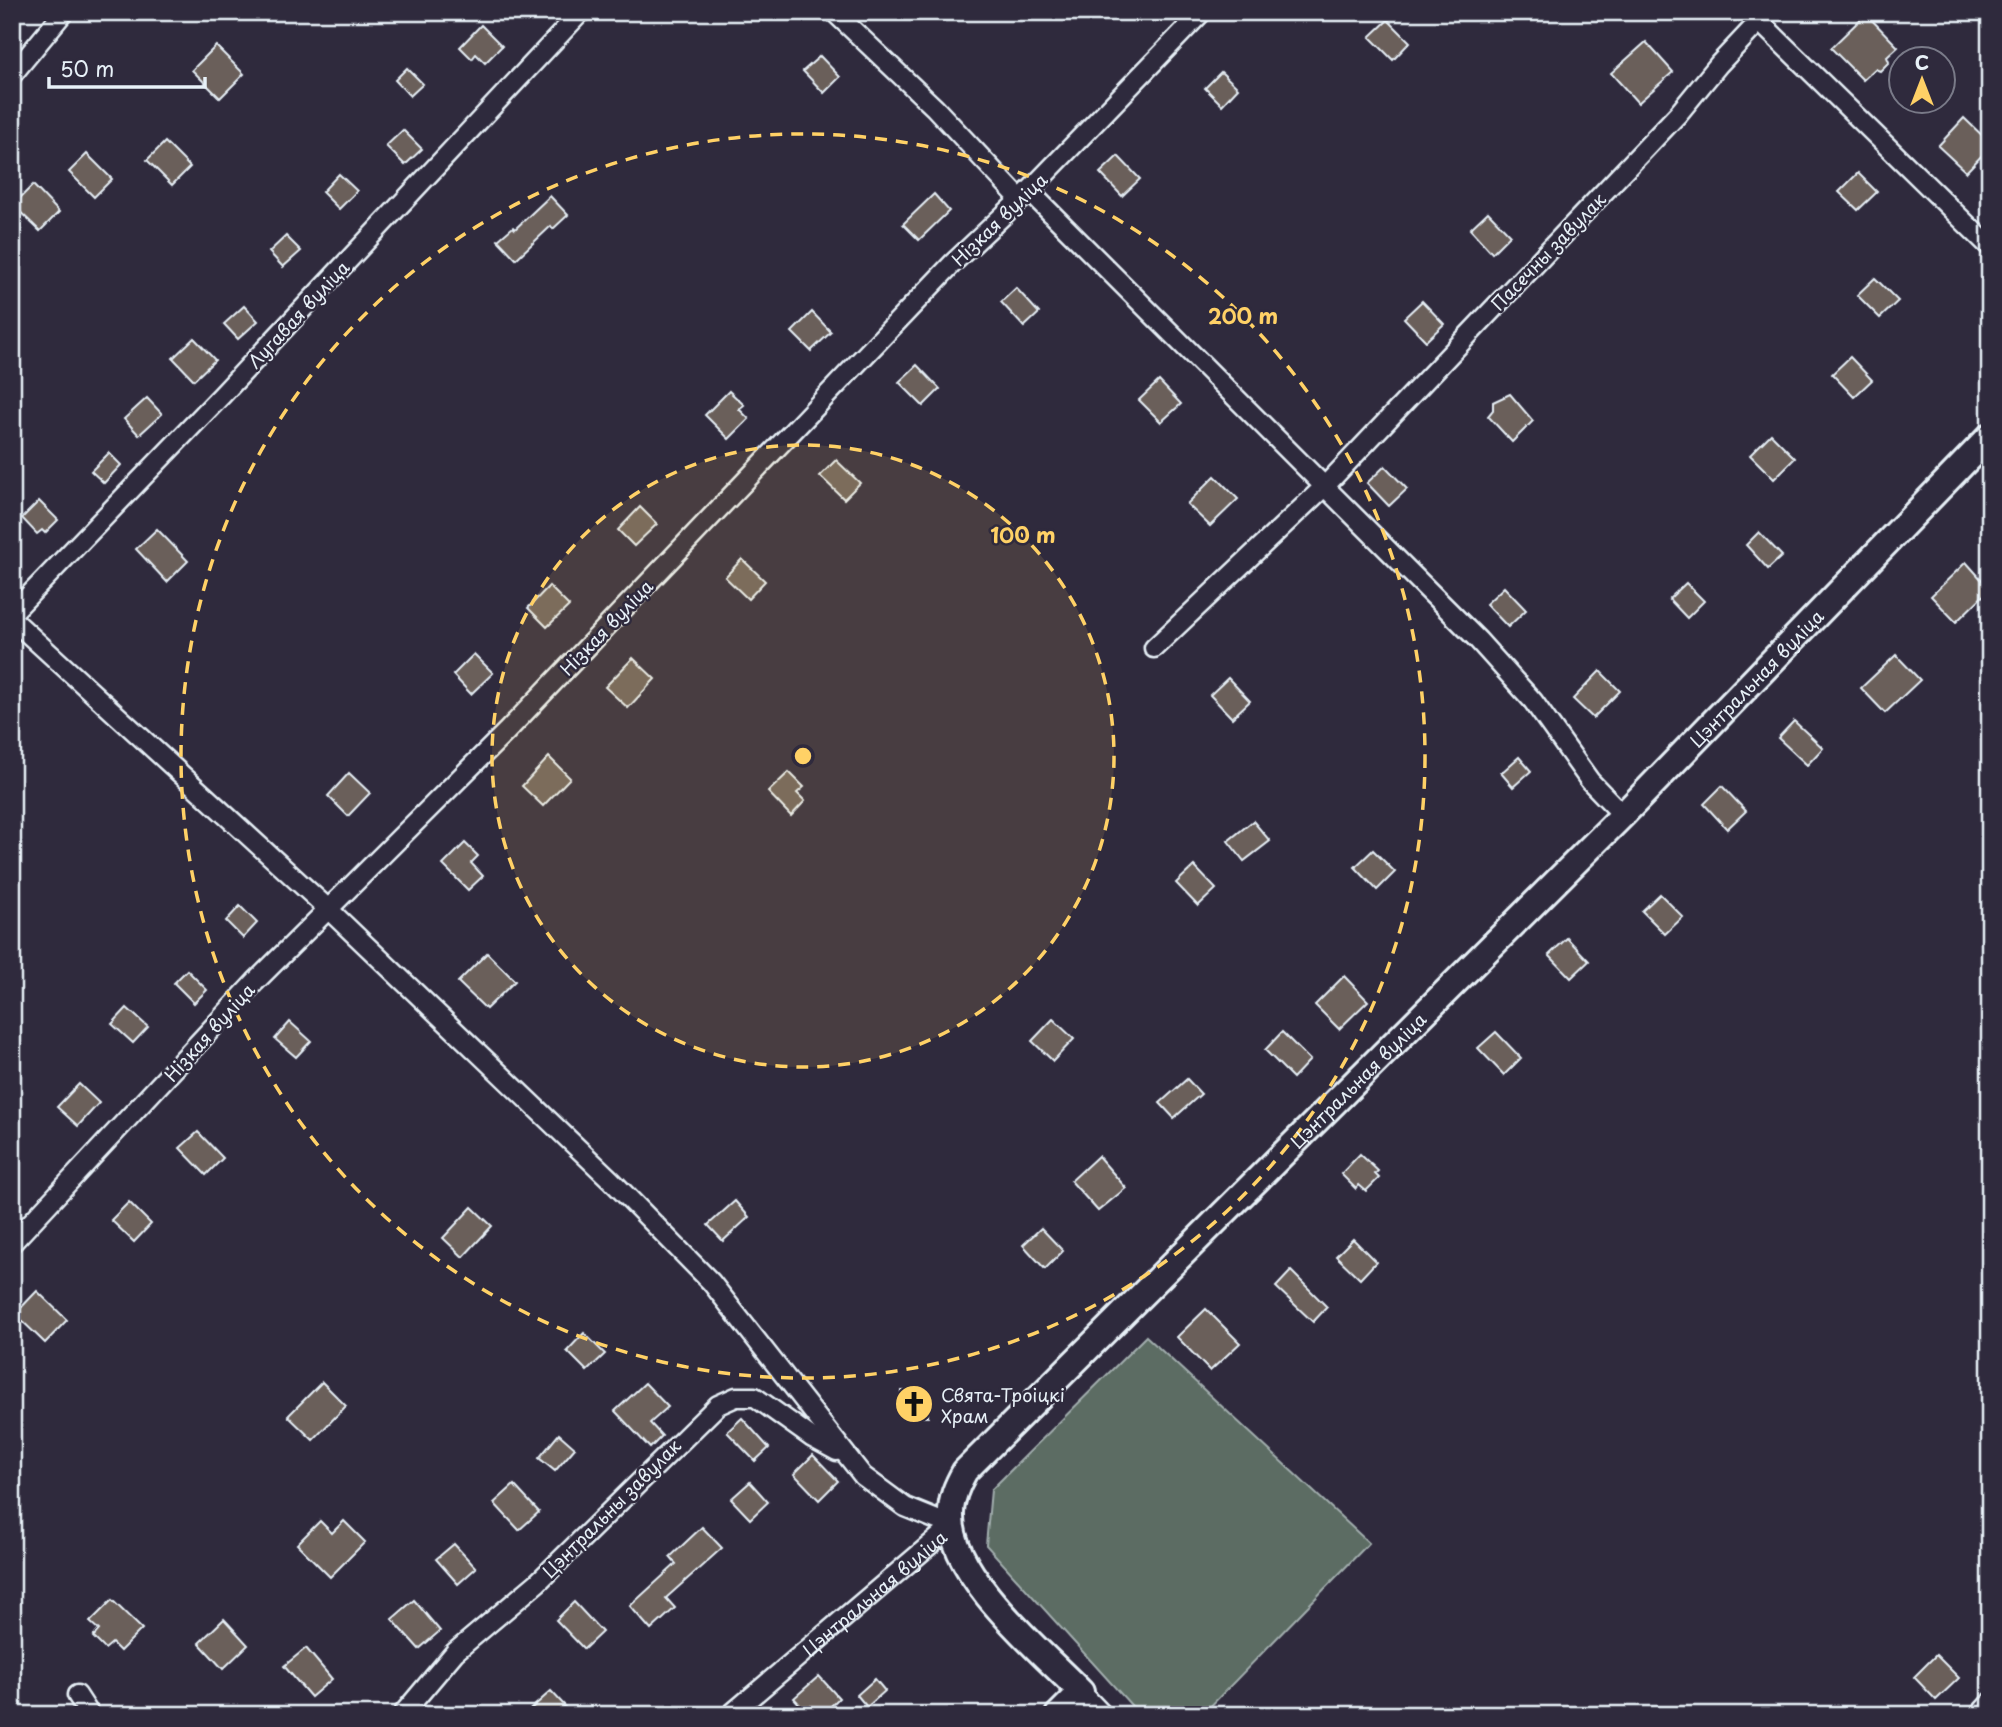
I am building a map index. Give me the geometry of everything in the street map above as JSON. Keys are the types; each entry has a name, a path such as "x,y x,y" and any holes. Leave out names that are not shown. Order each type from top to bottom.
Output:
{"main road":[{"name":"Цэнтральная вуліца","path":"951,1526 956,1489 972,1462 1623,815 1990,436"},
{"path":"951,1526 960,1551 981,1585 1081,1692 1059,1715"}],"street":[{"path":"12,75 64,12"},
{"name":"Лугавая вуліца","path":"12,613 222,395 581,12"},
{"path":"834,12 1325,486 1478,640 1533,701 1590,781 1623,815"},
{"name":"Нізкая вуліца","path":"12,1243 327,908 506,732 954,262 1025,195 1202,12"},
{"path":"1763,17 1990,247"},
{"name":"Пасечны завулак","path":"1154,648 1325,486 1678,114 1763,17"},
{"path":"12,620 327,908 611,1180 711,1282 845,1455 891,1499 921,1515 951,1526"},
{"name":"Цэнтральны завулак","path":"402,1715 455,1652 537,1583 718,1405 736,1397 755,1397 811,1437 845,1455"},
{"name":"Цэнтральная вуліца","path":"730,1715 951,1526"},
{"path":"1081,1692 1104,1715"},
{"path":"78,1695 90,1715"},
{"path":"1979,1715 1990,1703"}],"green space":[{"path":"1146,1336 1369,1543 1202,1715 1140,1715 986,1545 991,1490"}],"building":[{"path":"1866,14 1897,46 1886,46 1886,65 1880,71 1875,69 1863,80 1831,48"},
{"path":"1388,20 1410,42 1393,60 1370,37"},
{"path":"481,25 502,46 485,63 476,54 472,59 460,47"},
{"path":"1646,42 1673,72 1638,103 1611,73"},
{"path":"216,46 244,74 220,98 192,70"},
{"path":"820,56 840,77 824,93 803,71"},
{"path":"407,68 423,84 410,96 395,80"},
{"path":"1221,72 1238,88 1222,105 1205,88"},
{"path":"1964,118 1990,143 1990,147 1966,172 1938,146"},
{"path":"403,130 422,149 405,165 386,146"},
{"path":"165,142 190,167 172,185 147,160"},
{"path":"87,154 112,179 94,197 69,172"},
{"path":"1118,156 1140,179 1122,196 1100,173"},
{"path":"1858,173 1877,192 1858,210 1839,192"},
{"path":"339,174 357,191 339,209 322,192"},
{"path":"33,185 59,212 40,231 13,205"},
{"path":"934,194 949,211 919,240 903,224"},
{"path":"550,196 568,215 553,229 551,226 516,259 498,240 513,227 515,229"},
{"path":"1488,212 1510,235 1492,253 1470,229"},
{"path":"286,236 301,251 283,267 269,252"},
{"path":"1875,278 1898,301 1880,318 1857,295"},
{"path":"1016,288 1039,313 1024,327 1001,302"},
{"path":"1422,301 1444,324 1426,341 1404,318"},
{"path":"244,306 258,321 238,339 224,324"},
{"path":"812,312 831,332 811,351 792,332"},
{"path":"194,338 215,360 194,380 173,358"},
{"path":"1850,357 1872,380 1854,397 1832,374"},
{"path":"917,365 940,389 923,406 899,382"},
{"path":"1159,381 1181,404 1161,422 1139,400"},
{"path":"729,391 744,405 739,409 749,419 729,439 705,415"},
{"path":"1510,394 1533,421 1512,442 1488,416 1493,410 1493,402"},
{"path":"147,398 162,414 139,435 124,419"},
{"path":"1771,434 1795,458 1774,479 1750,455"},
{"path":"109,453 121,465 104,483 91,471"},
{"path":"836,460 860,483 844,499 820,476"},
{"path":"1385,466 1407,489 1389,506 1367,483"},
{"path":"1215,476 1238,499 1210,526 1187,504"},
{"path":"39,501 58,520 45,533 42,530 37,534 22,518"},
{"path":"640,507 657,524 634,546 618,530"},
{"path":"157,529 188,561 167,582 136,549"},
{"path":"1759,532 1782,556 1768,569 1746,545"},
{"path":"742,559 765,581 748,599 725,577"},
{"path":"1966,562 1990,589 1956,622 1931,596"},
{"path":"1686,583 1704,601 1687,618 1669,599"},
{"path":"549,586 569,606 547,627 528,608"},
{"path":"1504,587 1526,610 1508,627 1486,604"},
{"path":"474,654 493,673 471,694 453,675"},
{"path":"1896,655 1920,680 1885,713 1861,688"},
{"path":"633,658 655,679 628,708 605,687"},
{"path":"1600,671 1620,691 1593,718 1573,699"},
{"path":"1228,678 1250,701 1232,718 1210,695"},
{"path":"1794,721 1823,748 1807,765 1778,738"},
{"path":"549,757 570,778 543,806 522,786"},
{"path":"1519,757 1531,771 1513,787 1501,773"},
{"path":"789,772 804,787 797,793 805,801 791,816 768,792"},
{"path":"349,773 370,793 348,816 328,796"},
{"path":"1722,786 1746,811 1727,829 1704,804"},
{"path":"1253,821 1270,841 1244,861 1228,841"},
{"path":"465,843 478,856 471,863 483,876 468,890 443,865"},
{"path":"1373,850 1395,872 1377,890 1355,867"},
{"path":"1194,866 1216,889 1198,906 1176,883"},
{"path":"1660,894 1683,917 1665,934 1642,911"},
{"path":"240,906 257,923 243,938 226,921"},
{"path":"1567,938 1589,961 1571,978 1549,955"},
{"path":"487,953 515,981 486,1009 458,982"},
{"path":"187,970 207,990 194,1003 174,983"},
{"path":"1344,976 1368,1001 1339,1029 1315,1005"},
{"path":"127,1008 148,1027 133,1043 112,1024"},
{"path":"1053,1019 1074,1039 1053,1061 1032,1041"},
{"path":"290,1022 311,1041 296,1057 275,1039"},
{"path":"1282,1032 1310,1060 1293,1078 1265,1050"},
{"path":"1496,1032 1521,1058 1504,1075 1478,1048"},
{"path":"1187,1079 1201,1094 1174,1118 1160,1103"},
{"path":"79,1084 99,1103 78,1126 57,1107"},
{"path":"198,1132 223,1158 206,1175 180,1148"},
{"path":"1360,1154 1378,1171 1375,1174 1379,1178 1366,1191 1359,1185 1356,1189 1341,1174"},
{"path":"1098,1156 1126,1188 1098,1211 1071,1181"},
{"path":"735,1201 749,1217 723,1241 708,1225"},
{"path":"129,1202 151,1224 134,1242 111,1220"},
{"path":"472,1207 492,1226 463,1257 443,1238"},
{"path":"1041,1228 1063,1251 1045,1269 1023,1245"},
{"path":"1353,1239 1376,1262 1360,1279 1336,1256"},
{"path":"1291,1271 1327,1307 1313,1322 1276,1287"},
{"path":"37,1291 67,1320 45,1343 15,1314"},
{"path":"1206,1309 1240,1343 1210,1371 1177,1337"},
{"path":"584,1333 605,1354 587,1371 567,1351"},
{"path":"322,1382 346,1406 313,1440 288,1416"},
{"path":"645,1383 668,1407 650,1423 662,1436 650,1448 615,1411"},
{"name":"Свята-Троіцкі Храм","path":"901,1391 928,1392 928,1417 900,1416"},
{"path":"742,1418 769,1448 755,1461 727,1432"},
{"path":"559,1434 575,1448 555,1471 539,1458"},
{"path":"813,1455 838,1481 819,1500 794,1474"},
{"path":"750,1482 768,1502 750,1519 731,1499"},
{"path":"514,1485 539,1512 519,1530 494,1503"},
{"path":"320,1521 332,1533 344,1521 365,1542 330,1577 297,1544"},
{"path":"702,1527 722,1548 666,1598 675,1608 651,1630 630,1606 676,1564 670,1557"},
{"path":"454,1544 476,1568 458,1584 436,1559"},
{"path":"112,1600 142,1629 120,1651 112,1643 105,1649 93,1637 99,1630 90,1622"},
{"path":"414,1600 440,1631 419,1649 392,1619"},
{"path":"574,1602 602,1632 584,1649 556,1620"},
{"path":"224,1619 248,1645 223,1669 199,1643"},
{"path":"306,1648 332,1679 311,1697 284,1666"},
{"path":"1936,1655 1959,1678 1936,1700 1914,1677"},
{"path":"819,1676 839,1698 830,1707 833,1715 809,1715 794,1698"},
{"path":"875,1679 885,1691 867,1707 857,1695"},
{"path":"551,1691 565,1706 556,1715 524,1715"}],"place":[{"name":"Свята-Троіцкі Храм","path":"914,1404"}]}
